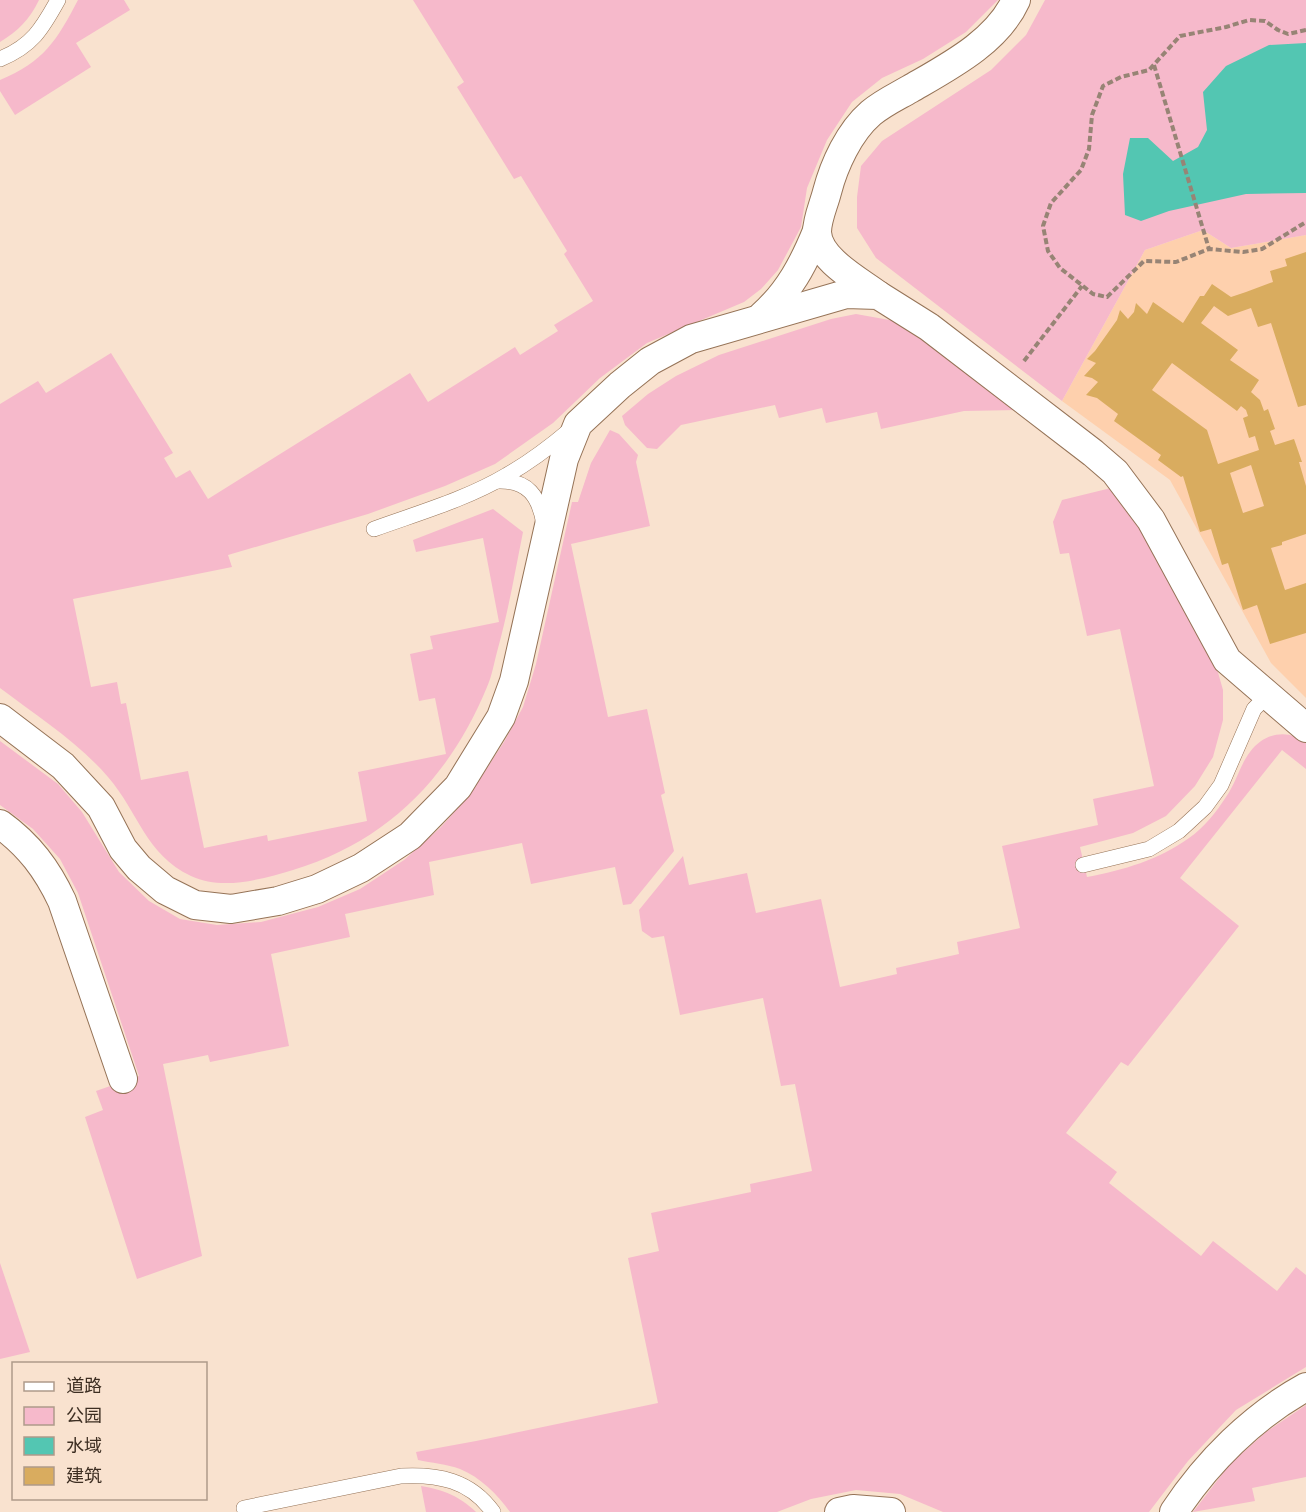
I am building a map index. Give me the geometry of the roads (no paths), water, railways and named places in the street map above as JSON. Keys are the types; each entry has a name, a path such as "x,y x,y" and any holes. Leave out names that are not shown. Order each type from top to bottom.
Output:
{"street":[{"path":"760,317 775,304 804,262 817,231 832,173 851,138 870,114 968,52 994,32 1012,9 1016,0"},
{"path":"817,231 820,246 830,259 878,295 929,327 1094,453 1115,472 1151,520 1227,660 1306,728"},
{"path":"0,718 63,766 101,807 139,868 165,890 195,904 231,909 278,901 317,889 361,868 410,836 458,787 478,758 501,717 514,681 564,459 578,424 650,361 691,339 760,317 846,294 878,295"},
{"path":"0,824 29,850 48,873 62,901 123,1079"},
{"path":"1174,1512 1190,1488 1219,1454 1259,1419 1306,1387"},
{"path":"839,1512 853,1509 891,1512"}],"lane":[{"path":"0,59 22,50 44,25 58,0"},
{"path":"374,529 495,482 538,455 578,424"},
{"path":"495,482 513,481 526,488 536,498 542,513 546,538"},
{"path":"1083,865 1149,849 1179,831 1205,807 1221,785 1254,709 1268,696"},
{"path":"244,1509 401,1476 433,1475 455,1481 474,1492 493,1512"}],"water":[{"path":"1306,43 1306,193 1246,194 1169,211 1141,221 1125,215 1123,174 1130,138 1148,138 1173,161 1198,147 1207,130 1203,92 1226,66 1269,45"}]}
